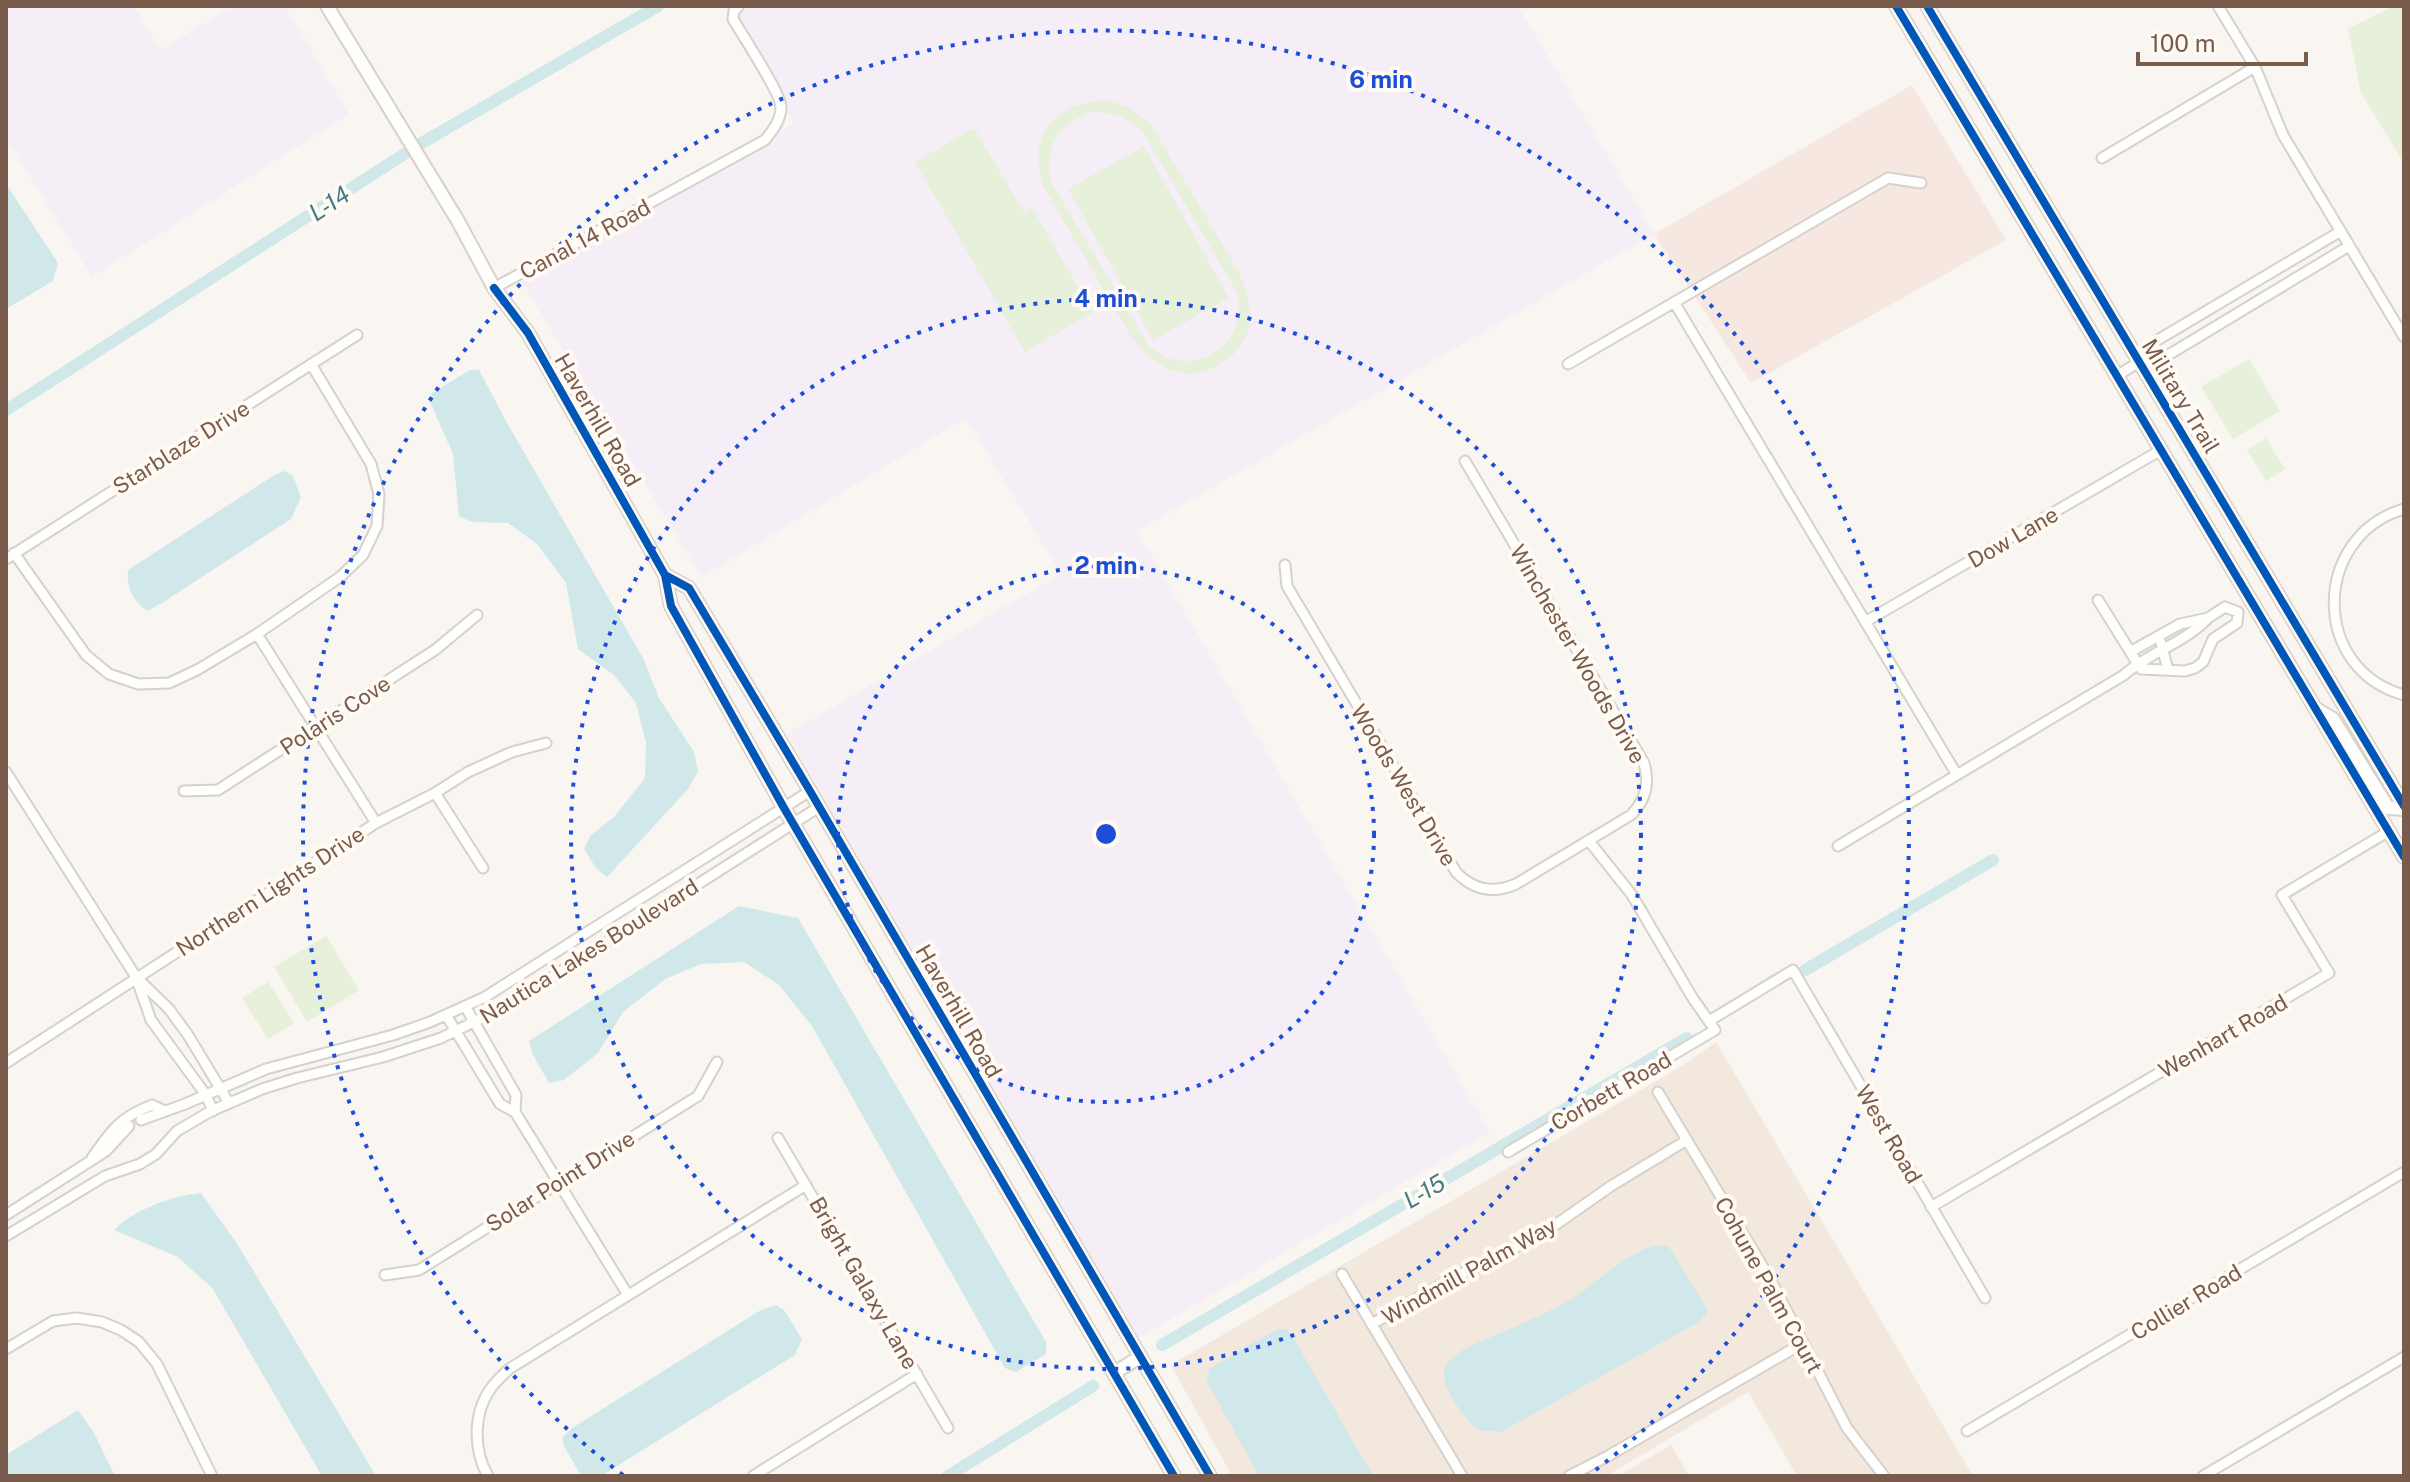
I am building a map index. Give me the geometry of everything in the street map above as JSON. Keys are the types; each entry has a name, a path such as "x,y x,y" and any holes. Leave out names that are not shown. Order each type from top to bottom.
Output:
{"street":[{"name":"Haverhill Road","path":"327,6 494,288 528,333 665,575 671,606 784,808 1174,1476"},
{"name":"Canal 14 Road","path":"494,288 765,140 779,117 780,100 733,19 734,11 739,6"},
{"name":"Military Trail","path":"1896,6 2404,857"},
{"name":"Military Trail","path":"1927,6 2404,807"},
{"path":"2218,6 2255,67 2283,135 2404,337"},
{"path":"2102,158 2255,67"},
{"path":"1568,364 1888,178 1921,183"},
{"path":"2118,375 2139,362 2156,341 2341,231"},
{"path":"2139,362 2165,357 2349,246"},
{"path":"1674,302 1957,775"},
{"name":"Starblaze Drive","path":"10,556 357,335"},
{"path":"10,556 86,655 109,674 138,684 169,683 257,634 340,577 363,555 377,526 379,494 371,464 311,364"},
{"name":"Dow Lane","path":"1865,622 2161,450"},
{"name":"Winchester Woods Drive","path":"1465,461 1644,763 1647,787 1637,809 1625,820 1589,841"},
{"path":"2404,509 2377,520 2354,542 2339,570 2333,601 2336,625 2348,654 2370,678 2404,695"},
{"name":"Woods West Drive","path":"1285,565 1287,586 1462,878 1483,889 1507,888 1589,841"},
{"name":"Haverhill Road","path":"665,575 689,588 1210,1476"},
{"path":"2098,600 2141,669 2185,671 2195,668 2203,662 2213,639 2237,623 2238,612"},
{"path":"2238,612 2252,604"},
{"path":"1838,846 2124,675 2137,663 2199,627 2225,607 2238,612"},
{"name":"Polaris Cove","path":"184,791 218,790 435,650 477,615"},
{"path":"2130,652 2180,624 2208,618"},
{"path":"257,634 376,823"},
{"path":"2157,637 2164,648 2168,670"},
{"path":"2313,707 2333,719 2388,808 2404,807"},
{"name":"Northern Lights Drive","path":"6,1063 376,823 468,772 501,757 546,743"},
{"path":"6,772 136,977 151,1020 206,1095 213,1111"},
{"name":"Nautica Lakes Boulevard","path":"141,1120 266,1069 393,1035 465,1006 521,975 810,791"},
{"path":"435,793 483,868"},
{"name":"Nautica Lakes Boulevard","path":"6,1236 105,1176 140,1164 156,1154 177,1131 229,1103 297,1078 413,1048 473,1022 530,991 819,807"},
{"path":"2389,831 2404,836"},
{"name":"Wenhart Road","path":"1931,1207 2329,973 2282,895 2389,831"},
{"path":"1589,841 1632,895 1712,1026"},
{"name":"West Road","path":"1793,970 1985,1298"},
{"name":"Corbett Road","path":"1508,1152 1712,1026 1793,970"},
{"path":"136,977 169,1009 229,1103"},
{"path":"465,1006 516,1095 515,1112"},
{"path":"446,1015 500,1104 515,1112 628,1295"},
{"name":"Solar Point Drive","path":"385,1275 419,1270 698,1096 717,1062"},
{"name":"Cohune Palm Court","path":"1658,1092 1769,1277 1847,1428 1884,1476"},
{"name":"Nautica Lakes Boulevard","path":"89,1163 115,1127 131,1113 152,1105 165,1111"},
{"name":"Nautica Lakes Boulevard","path":"6,1215 106,1151 129,1126"},
{"name":"Bright Galaxy Lane","path":"778,1138 948,1428"},
{"name":"Windmill Palm Way","path":"1372,1324 1447,1281 1541,1235 1611,1186 1687,1140"},
{"name":"Collier Road","path":"1967,1431 2404,1172"},
{"path":"488,1476 476,1440 479,1413 490,1388 509,1369 806,1185"},
{"path":"1342,1274 1462,1476"},
{"path":"6,1349 53,1321 77,1318 102,1322 121,1330 139,1342 157,1364 212,1476"},
{"path":"1569,1476 1803,1343"},
{"path":"1114,1373 1140,1357"},
{"path":"2203,1476 2404,1357"},
{"path":"753,1476 917,1374"}],"shaded area":[{"path":"6,6 134,6 160,50 233,6 285,6 349,114 92,277 6,138"},
{"path":"753,6 1518,6 1654,234 1137,531 1490,1132 1139,1338 787,734 1061,574 966,418 702,577 521,281 794,123 737,15"},
{"path":"1912,85 2006,240 1751,383 1654,234"},
{"path":"1716,1042 1973,1476 1797,1476 1748,1392 1606,1476 1232,1476 1171,1365 1682,1066"},
{"path":"1671,1445 1689,1476 1618,1476"}],"green space":[{"path":"2394,6 2404,6 2404,163 2361,93 2348,29"},
{"path":"1108,100 1128,107 1150,123 1239,272 1250,307 1250,320 1241,346 1220,365 1193,373 1179,373 1151,358 1138,345 1042,184 1038,159 1044,133 1060,114 1095,101","holes":["1098,112 1118,116 1141,129 1238,294 1239,316 1234,330 1222,347 1204,358 1171,359 1149,346 1051,182 1050,157 1056,138 1079,118"]},
{"path":"974,128 1024,212 1032,208 1093,312 1025,352 915,162"},
{"path":"1144,146 1229,298 1153,340 1068,189"},
{"path":"2249,359 2280,411 2233,439 2201,387"},
{"path":"2266,438 2285,469 2266,481 2247,450"},
{"path":"326,936 359,990 307,1022 274,967"},
{"path":"268,982 294,1023 268,1039 242,998"}],"water":[{"path":"6,184 58,263 53,281 6,309"},
{"path":"470,370 479,370 643,658 659,698 694,752 698,771 688,789 607,877 596,868 584,849 590,836 614,817 645,778 646,743 636,703 614,675 578,649 566,583 537,544 508,523 472,522 459,516 453,454 430,402 432,393"},
{"path":"285,471 293,476 301,497 291,519 162,603 147,611 138,602 129,588 128,570"},
{"path":"739,906 798,918 1046,1342 1046,1354 1016,1372 1005,1368 812,1026 778,984 744,962 701,964 665,979 623,1012 598,1053 564,1080 549,1083 533,1055 529,1041"},
{"path":"201,1193 238,1245 376,1476 322,1476 213,1289 178,1257 114,1230 154,1205"},
{"path":"1659,1245 1669,1247 1705,1305 1708,1311 1699,1322 1501,1432 1479,1429 1466,1418 1454,1402 1444,1376 1445,1366 1453,1357 1466,1348 1563,1304 1623,1261"},
{"path":"776,1305 784,1310 802,1339 795,1355 601,1476 581,1476 563,1444 563,1437 572,1428 761,1310"},
{"path":"1277,1329 1287,1329 1293,1337 1373,1476 1259,1476 1207,1382 1209,1369"},
{"path":"78,1410 94,1433 115,1476 6,1476 6,1455"}],"waterway":[{"name":"L-14","path":"6,410 420,144 658,6"},
{"name":"L-15","path":"1805,970 1993,860"},
{"name":"L-15","path":"1162,1345 1687,1038"},
{"name":"L-15","path":"948,1476 1093,1386"}],"cycle path":[{"path":"1896,6 2404,857"},
{"path":"1927,6 2404,806"},
{"path":"494,288 528,333 665,575 671,606 784,808 1174,1476"},
{"path":"665,575 689,588 1210,1476"}]}
